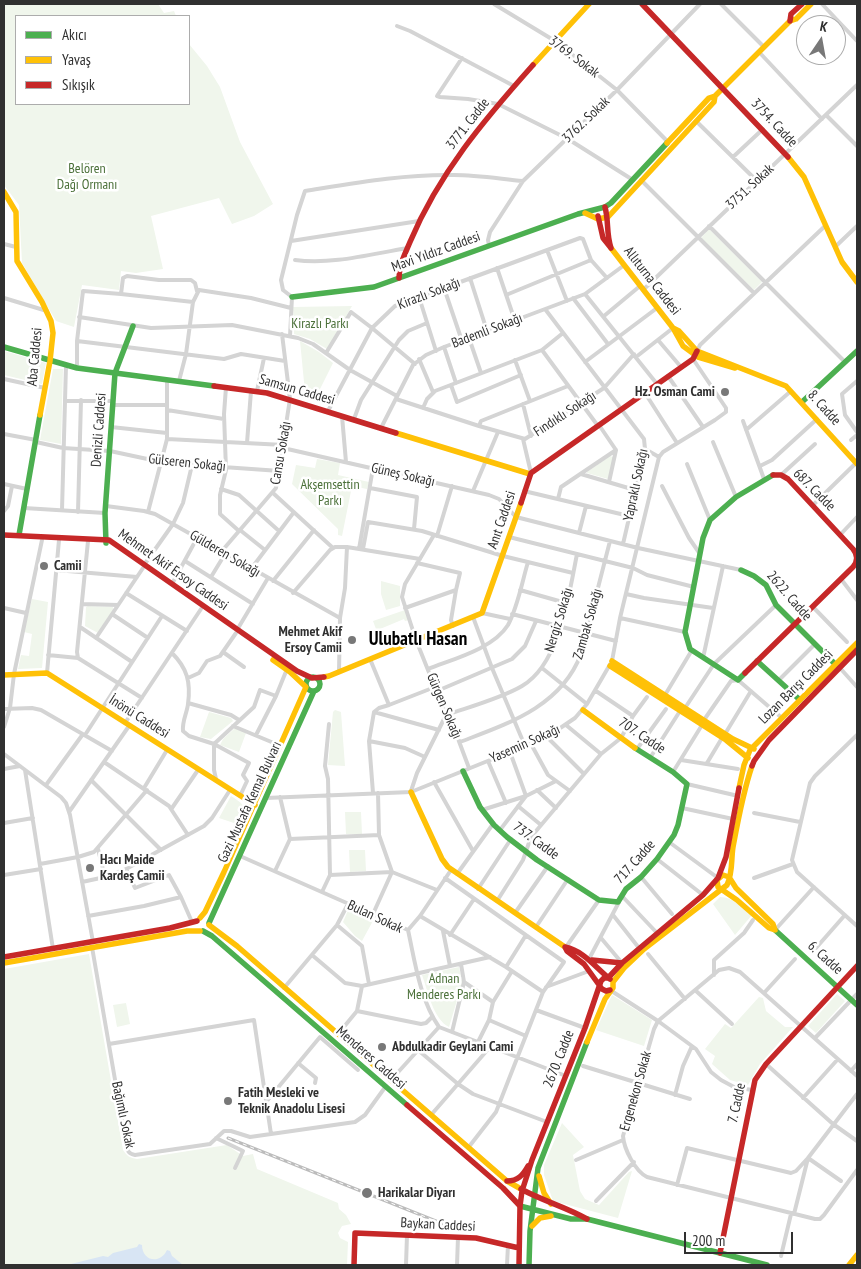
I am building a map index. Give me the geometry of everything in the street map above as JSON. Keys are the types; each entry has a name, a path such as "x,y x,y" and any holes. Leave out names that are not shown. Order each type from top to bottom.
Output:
{"main road":[{"name":"3771. Cadde","path":"399,278 399,269 419,220 444,175 498,104 589,4"},
{"name":"3754. Cadde","path":"642,4 786,154 804,178 834,247 845,267 857,282"},
{"path":"790,21 791,14 802,4"},
{"path":"585,213 603,219 608,217 709,98 715,96 790,21 796,19 811,4"},
{"path":"605,208 696,121 714,102 715,96"},
{"name":"Aba Caddesi","path":"4,192 16,212 16,257 19,266 47,311 53,333 46,388 19,535"},
{"name":"Mavi Yıldız Caddesi","path":"292,297 374,287 585,213 605,208"},
{"name":"Allıturna Caddesi","path":"605,208 608,217 607,230 611,248"},
{"name":"Allıturna Caddesi","path":"598,209 598,218 607,245 673,328 679,331 695,355 737,365 740,368 779,382 791,391"},
{"name":"Denizli Caddesi","path":"106,541 105,513 115,373 133,326"},
{"name":"Samsun Caddesi","path":"4,348 77,368 254,390 531,474"},
{"path":"802,402 857,351"},
{"path":"531,474 695,355"},
{"name":"8. Cadde","path":"791,391 857,464"},
{"name":"Anıt Caddesi","path":"482,613 486,607 531,474"},
{"name":"687. Cadde","path":"710,520 736,497 764,478 781,475 788,479 857,554 857,562 841,579 738,680"},
{"path":"710,520 700,554 684,632 692,650 738,680"},
{"name":"Mehmet Akif Ersoy Caddesi","path":"4,537 19,535 106,541 172,584 287,669 306,687"},
{"name":"Mehmet Akif Ersoy Caddesi","path":"4,537 42,540 106,541"},
{"name":"Mehmet Akif Ersoy Caddesi","path":"144,566 201,609 297,671 312,678"},
{"name":"2622. Cadde","path":"741,570 754,576 766,585 776,604 838,666"},
{"path":"329,676 314,691 306,687 307,681 312,678 329,676 482,613"},
{"name":"Lozan Barışı Caddesi","path":"610,980 644,949 723,889 730,879 733,848 748,778 754,761 769,740 857,644"},
{"name":"Lozan Barışı Caddesi","path":"610,980 622,962 703,895 718,878 726,857 747,757 752,748 800,700 857,650"},
{"path":"757,661 800,700"},
{"path":"611,664 665,695 682,709"},
{"path":"611,664 724,736 754,761"},
{"path":"4,674 47,674"},
{"name":"İnönü Caddesi","path":"47,674 254,805"},
{"path":"312,678 318,680 319,686"},
{"name":"Gazi Mustafa Kemal Bulvarı","path":"196,920 205,912 306,687"},
{"name":"Gazi Mustafa Kemal Bulvarı","path":"209,924 314,691"},
{"name":"707. Cadde","path":"583,710 637,750 673,772 687,784"},
{"path":"724,736 759,753"},
{"name":"737. Cadde","path":"462,771 482,810 493,824 526,852 599,900"},
{"name":"717. Cadde","path":"621,898 626,889 641,877 657,859 676,830 687,784"},
{"path":"410,792 442,859 450,870 566,947 570,947 589,960 610,980 613,986 610,990 604,990 584,964 567,951 566,947"},
{"path":"723,889 718,887 716,883 718,878 725,875 730,879"},
{"name":"6. Cadde","path":"730,879 736,888 773,924 775,930"},
{"name":"6. Cadde","path":"723,889 769,928 775,930 857,1005"},
{"path":"599,900 614,903 621,898"},
{"path":"4,957 53,949 93,945 187,931 201,931 207,930 209,924 206,919 196,920 170,928 93,945 4,963"},
{"path":"196,920 196,926 201,931"},
{"name":"Menderes Caddesi","path":"209,924 237,946 507,1181 522,1191 552,1205 573,1211 587,1219"},
{"name":"Menderes Caddesi","path":"201,931 212,936 504,1188 520,1206"},
{"path":"589,960 622,962"},
{"name":"7. Cadde","path":"720,1253 754,1080 766,1064 857,966"},
{"path":"600,985 602,979 610,980"},
{"name":"2670. Cadde","path":"519,1265 522,1191 532,1160 585,1028 600,985"},
{"name":"2670. Cadde","path":"529,1265 538,1168 598,1014 610,990"},
{"path":"386,1086 391,1080"},
{"path":"507,1181 518,1179 532,1160"},
{"path":"538,1168 544,1194 552,1205"},
{"path":"520,1206 571,1219 587,1219 767,1265"},
{"path":"531,1228 540,1218 558,1215"},
{"name":"Baykan Caddesi","path":"354,1265 355,1233 476,1238 519,1248"},
{"path":"849,1265 857,1255"}],"street":[{"name":"3769. Sokak","path":"494,4 555,41 618,90 671,144"},
{"name":"3762. Sokak","path":"489,246 490,232 523,181 618,90 700,4"},
{"path":"721,4 764,47"},
{"path":"822,4 857,41"},
{"path":"397,26 514,86"},
{"path":"759,52 822,119"},
{"path":"462,58 437,96 498,104 568,139 633,180"},
{"name":"3751. Sokak","path":"604,316 641,288 698,237 857,85"},
{"path":"826,114 857,146"},
{"path":"696,121 757,181"},
{"path":"733,157 763,130"},
{"path":"290,336 292,297 281,286 305,191 377,179 444,175 523,181"},
{"path":"640,180 754,293"},
{"path":"4,200 11,202"},
{"path":"291,241 419,220"},
{"path":"709,226 845,362"},
{"path":"645,450 659,457 663,452 726,412 726,408 695,355 700,345 825,226"},
{"path":"834,247 857,226"},
{"name":"Kirazlı Sokağı","path":"328,411 372,328 395,306 582,238 591,260"},
{"path":"4,244 16,247"},
{"path":"295,260 326,261 408,248"},
{"path":"547,250 567,300"},
{"path":"506,294 591,260 607,278"},
{"name":"Bademli Sokağı","path":"381,428 414,364 419,359 514,320 585,294 623,266"},
{"path":"497,268 514,320"},
{"path":"121,294 123,278 127,276 159,280 192,280 195,283 197,291 193,302 186,354 179,381"},
{"path":"470,278 486,331"},
{"path":"444,288 462,341"},
{"path":"197,291 201,290 243,297 291,308"},
{"path":"77,368 77,341 83,291 193,302"},
{"path":"585,294 620,335 657,384"},
{"path":"4,298 47,311"},
{"path":"419,298 436,351"},
{"path":"572,298 608,344"},
{"path":"585,362 657,308"},
{"name":"Yapraklı Sokağı","path":"545,309 643,438 645,450 623,544"},
{"path":"326,353 351,312 414,364"},
{"name":"Fındıklı Sokağı","path":"79,317 151,328 233,325 290,336 307,341 397,398 478,426 524,439 604,388 635,355 673,328"},
{"path":"354,419 372,382 395,347 408,330 427,322"},
{"path":"424,408 427,399 433,392 542,350 563,333"},
{"name":"Cansu Sokağı","path":"210,577 223,553 239,531 276,488 290,400 282,334"},
{"path":"469,338 481,373"},
{"path":"658,340 680,367"},
{"path":"77,341 224,359 241,354 285,362"},
{"path":"444,348 457,402 521,375"},
{"path":"542,350 616,450 609,482"},
{"path":"247,443 254,390 264,358"},
{"path":"419,359 433,392"},
{"path":"515,360 530,401"},
{"path":"62,510 66,365"},
{"path":"668,376 703,427"},
{"path":"4,379 46,388"},
{"path":"148,512 167,439 167,380"},
{"path":"851,440 857,433 845,415 842,394 857,381"},
{"path":"478,426 481,421 568,386"},
{"path":"226,387 224,419 226,467 221,489 220,515 265,550"},
{"path":"746,430 791,391"},
{"path":"645,393 677,443"},
{"path":"65,401 81,400 167,408 224,419"},
{"path":"78,512 81,400"},
{"path":"523,404 531,436"},
{"path":"342,416 346,462"},
{"path":"760,466 772,460 817,419"},
{"path":"743,421 764,478"},
{"path":"111,426 167,433"},
{"path":"473,491 498,432"},
{"name":"Gülseren Sokağı","path":"4,434 63,448 110,451 161,462 280,471"},
{"name":"Güneş Sokağı","path":"167,439 284,447 473,491 496,498 516,517"},
{"path":"524,439 531,474"},
{"path":"713,442 736,497"},
{"path":"781,475 815,444"},
{"path":"558,499 562,487 616,450"},
{"name":"Yasemin Sokağı","path":"266,798 410,792 531,744 566,725 583,710 611,664 620,618 659,457"},
{"path":"687,464 710,520"},
{"path":"813,505 857,464"},
{"path":"96,638 173,524 183,502 192,465"},
{"path":"361,549 373,468"},
{"path":"581,474 635,490"},
{"path":"4,484 27,489"},
{"path":"4,511 8,506 12,486"},
{"name":"Gürgen Sokağı","path":"452,486 435,535 418,561 403,590 402,597 416,640 446,715 460,742 469,768"},
{"path":"662,486 689,538 700,554"},
{"path":"370,488 417,497 414,529"},
{"path":"221,489 240,495 256,512 280,531"},
{"path":"524,491 629,516"},
{"path":"273,493 333,548"},
{"name":"Gülderen Sokağı","path":"106,506 148,512 173,524 340,618"},
{"path":"580,533 586,506"},
{"path":"24,508 105,513"},
{"path":"251,569 294,512"},
{"path":"516,517 638,548 741,570"},
{"path":"840,535 857,517"},
{"path":"361,549 368,522 414,529 503,556 573,573"},
{"path":"273,581 314,530"},
{"path":"509,537 633,568 647,575 694,587"},
{"path":"172,584 197,538"},
{"path":"4,727 10,708 14,674 42,540"},
{"path":"47,674 59,540"},
{"path":"78,658 88,541"},
{"name":"Zambak Sokağı","path":"460,742 515,721 546,702 562,685 579,659 610,541"},
{"path":"339,672 340,618 345,588 347,547"},
{"path":"293,593 333,548 361,549 418,561 460,573 452,620 453,626"},
{"name":"Nergiz Sokağı","path":"446,715 524,685 542,668 554,645 560,627 578,554"},
{"path":"185,560 252,604"},
{"path":"428,669 485,646 503,631 511,616 528,562"},
{"path":"703,658 723,566"},
{"path":"56,570 137,577"},
{"path":"188,678 199,673 207,661 220,656 268,578"},
{"path":"841,579 857,600"},
{"path":"405,608 456,590"},
{"path":"520,590 566,603"},
{"path":"126,593 187,631"},
{"path":"626,594 713,608"},
{"path":"82,604 118,605"},
{"path":"650,758 714,664 776,604"},
{"path":"812,607 847,642"},
{"path":"4,608 26,613"},
{"path":"69,812 112,751 142,698 201,609"},
{"path":"482,613 536,621 616,641"},
{"path":"112,614 148,638"},
{"path":"46,785 84,735 162,616"},
{"path":"473,617 525,746"},
{"path":"620,618 684,632"},
{"path":"373,914 392,872 379,835 369,741 374,712 379,708 436,689 510,660 522,650 536,621"},
{"path":"80,627 132,662"},
{"path":"778,680 815,644"},
{"path":"665,695 692,650"},
{"path":"223,652 244,667"},
{"path":"172,653 184,668 188,678 188,703 182,728 190,737 214,744 249,763 243,775 247,781 240,796"},
{"path":"48,655 78,658 142,698"},
{"path":"370,659 389,705"},
{"path":"838,666 857,687"},
{"path":"542,668 587,704"},
{"path":"256,735 276,696 287,669"},
{"path":"673,772 703,722 731,681 738,680 782,718"},
{"path":"217,782 214,770 214,744 254,707 260,690 276,696"},
{"path":"596,691 633,716"},
{"path":"707,763 751,691"},
{"path":"497,901 523,860 531,837 601,754 621,738 647,696"},
{"path":"188,703 231,715 239,720"},
{"path":"4,709 32,708 41,710 112,751"},
{"path":"637,750 666,710"},
{"path":"374,712 439,730"},
{"path":"410,792 417,773 446,715"},
{"path":"322,892 330,875 329,795 325,766 329,724"},
{"path":"566,725 601,754"},
{"path":"233,726 281,746"},
{"path":"857,735 812,780 808,788 793,864 797,872 857,926"},
{"path":"547,737 584,774"},
{"path":"369,741 405,748 425,757"},
{"path":"531,744 547,773 570,791"},
{"path":"4,875 78,857 98,849 145,789 167,750"},
{"path":"510,752 526,796"},
{"path":"4,754 64,800 69,812"},
{"path":"680,760 738,769"},
{"path":"488,761 506,802"},
{"path":"104,762 172,808 188,835"},
{"path":"4,769 20,766"},
{"path":"26,770 53,949"},
{"path":"172,808 198,770"},
{"path":"91,780 161,850"},
{"path":"482,810 526,796 556,781"},
{"path":"434,782 473,851"},
{"path":"687,784 734,795"},
{"path":"82,882 105,877 126,869 210,822 230,790"},
{"path":"537,790 556,808"},
{"path":"500,830 526,796"},
{"path":"275,871 290,839 280,797"},
{"path":"518,806 541,826"},
{"path":"682,808 733,819"},
{"name":"Bağımlı Sokak","path":"69,812 127,1150 131,1154 135,1156 210,1144 224,1130 250,1137 354,1122 365,1114 386,1086"},
{"path":"754,813 800,822"},
{"path":"4,822 33,818"},
{"path":"457,874 493,824"},
{"path":"290,839 379,835"},
{"path":"478,888 511,839"},
{"path":"669,842 718,878"},
{"path":"98,849 105,877"},
{"name":"Bulan Sokak","path":"240,856 408,930 418,973 432,1017 439,1027"},
{"path":"657,859 703,895"},
{"path":"754,878 793,864"},
{"path":"515,913 548,866"},
{"path":"126,869 135,888 169,876 196,920"},
{"path":"408,930 420,916 450,870"},
{"path":"330,875 392,872 437,890"},
{"path":"641,877 672,914"},
{"path":"445,878 564,962 543,992 496,1112 468,1148"},
{"path":"536,927 568,879"},
{"path":"775,930 814,887"},
{"path":"88,916 181,897"},
{"path":"589,960 621,898 657,933"},
{"path":"450,935 474,899"},
{"path":"566,947 599,900"},
{"path":"284,988 337,925 348,904"},
{"path":"613,915 639,948"},
{"path":"816,948 845,915"},
{"path":"420,916 490,957 543,992"},
{"path":"714,975 714,960 744,933 753,920"},
{"path":"337,925 362,946 369,984"},
{"path":"443,931 450,966"},
{"path":"506,967 526,935"},
{"path":"601,938 622,962"},
{"path":"648,954 685,999"},
{"path":"312,955 345,983 362,986 490,957"},
{"path":"764,994 795,959"},
{"path":"452,1032 464,982 461,964"},
{"path":"658,1021 720,970 730,968 740,972 857,1076"},
{"path":"478,1042 489,1020 493,1002 512,971"},
{"path":"546,987 589,971"},
{"path":"464,982 493,1002"},
{"path":"338,1034 357,1011 362,986"},
{"path":"610,990 658,1021 696,1049 712,1072 721,1080 734,1086 752,1090"},
{"path":"695,990 732,1024"},
{"path":"815,1038 857,994"},
{"path":"536,1010 585,1028"},
{"path":"357,1011 421,1024 426,1023 432,1017"},
{"path":"109,1044 254,1020 271,1134"},
{"path":"489,1020 526,1036"},
{"name":"Ergenekon Sokak","path":"658,1021 654,1028 623,1131 623,1140 643,1175 814,1219 822,1218 852,1178"},
{"path":"391,1080 439,1027 566,1076"},
{"path":"266,1102 298,1063 310,1054 320,1038 358,1070"},
{"path":"675,1094 683,1066 692,1046"},
{"path":"431,1115 490,1047"},
{"path":"418,1050 458,1084 473,1094 547,1122"},
{"path":"803,1098 838,1058"},
{"path":"298,1063 316,1078 315,1083"},
{"path":"766,1064 833,1124 857,1141"},
{"path":"851,1070 857,1064"},
{"path":"583,1066 690,1099"},
{"path":"677,1185 687,1148 791,1173 796,1171 857,1094"},
{"path":"216,1138 243,1151 235,1168"},
{"path":"576,1160 623,1140"},
{"path":"808,1158 841,1181"},
{"path":"781,1256 808,1158"},
{"path":"596,1201 634,1162"},
{"path":"857,1170 852,1178 857,1182"},
{"path":"406,1265 407,1235"},
{"path":"457,1265 458,1237"},
{"path":"507,1265 508,1245"}],"green space":[{"name":"Belören Dağı Ormanı","path":"4,4 158,4 164,13 174,11 176,15 15,15 15,105 190,105 190,45 207,66 220,87 240,142 273,204 254,216 232,224 219,198 151,216 163,269 136,273 121,271 119,290 82,285 74,327 56,321 22,263 19,205 4,185"},
{"path":"709,229 762,282 754,290 701,238"},
{"name":"Kirazlı Parkı","path":"352,306 327,349 310,339 294,334 293,307"},
{"name":"Kirazlı Parkı","path":"300,341 333,363 317,395 305,392"},
{"path":"4,351 46,363 42,384 4,375"},
{"path":"53,369 63,369 61,444 40,440"},
{"path":"610,456 613,457 608,479 587,473 587,472"},
{"name":"Akşemsettin Parkı","path":"317,459 340,463 338,475 369,482 367,489 352,486 342,536 338,535 338,529 292,484 296,465 315,468"},
{"path":"381,581 400,586 400,606 386,610 381,594"},
{"path":"32,599 48,602 42,668 18,669 21,655 29,656 32,634 24,632"},
{"path":"86,607 113,607 98,633 85,626"},
{"path":"405,610 409,620 405,621 404,619 380,629 386,642 382,645 373,621"},
{"path":"335,710 341,712 345,766 328,765 333,712"},
{"path":"209,712 231,718 233,721 211,739 200,737"},
{"path":"235,728 246,733 239,752 220,745 223,739"},
{"path":"231,796 240,802 244,808 244,815 240,825 219,818"},
{"path":"345,812 361,812 362,834 346,834"},
{"path":"349,850 365,850 366,871 350,872"},
{"path":"720,897 733,901 752,915 735,935 713,904"},
{"path":"349,908 374,919 362,941 343,922"},
{"name":"Harikalar Diyarı","path":"89,954 123,1150 126,1154 137,1159 227,1145 243,1156 253,1154 257,1169 338,1203 339,1209 346,1215 351,1224 342,1226 338,1233 340,1238 348,1242 347,1265 4,1265 4,969"},
{"name":"Adnan Menderes Parkı","path":"459,967 462,981 461,987 449,1027 443,1023 435,1011 422,975"},
{"path":"837,994 845,1001 816,1033 808,1026"},
{"path":"612,995 652,1020 644,1046 596,1030"},
{"path":"759,997 763,998 766,1011 785,1027 793,1027 760,1064 748,1085 730,1080 712,1064 715,1056 705,1049 725,1024 731,1028"},
{"path":"126,1003 130,1024 117,1027 113,1005"},
{"path":"562,1123 584,1147 573,1155 580,1191 585,1199 599,1205 632,1171 618,1218 553,1201 544,1175 544,1165"}],"water":[{"path":"139,1244 142,1245 148,1258 160,1258 167,1250 183,1265 67,1265 103,1256 108,1257 113,1253 137,1247"}],"railway":[{"path":"228,1138 456,1229"}],"traffic: fast":[{"path":"292,297 374,287 578,214 605,207 611,203 667,143"},
{"path":"106,543 105,513 115,373 133,326"},
{"path":"4,347 77,368 214,386"},
{"path":"802,402 857,351"},
{"path":"19,535 40,415"},
{"path":"745,673 738,680 690,649 685,632 703,538 710,520 736,497 773,475"},
{"path":"741,570 754,576 766,585 776,605 836,665"},
{"path":"757,661 800,700"},
{"path":"313,677 318,679 320,684 318,689 313,691 308,689 306,684 308,679 313,677"},
{"path":"209,923 314,691"},
{"path":"463,771 480,807 494,825 507,837 537,860 599,900 618,902 626,889 641,877 657,859 674,835 687,784 673,772 635,748"},
{"path":"775,930 857,1005"},
{"path":"203,931 212,936 407,1105"},
{"path":"529,1265 530,1231 538,1168 587,1042"},
{"path":"520,1206 571,1219 587,1219 767,1265"}],"traffic: slow":[{"path":"533,65 589,4"},
{"path":"715,96 790,21 796,19 811,4"},
{"path":"585,213 598,219 608,217 714,102 715,96 709,98 667,143"},
{"path":"788,157 804,177 842,262 857,282"},
{"path":"4,192 16,212 17,261 42,302 51,321 53,333 40,415"},
{"path":"611,248 673,328 683,346 698,357 735,368"},
{"path":"673,328 679,331 697,351 786,386 857,464"},
{"path":"396,433 530,474"},
{"path":"324,677 482,613 521,503"},
{"path":"739,788 744,765 750,750 857,643"},
{"path":"200,918 205,912 224,872 306,687 273,660"},
{"path":"612,661 733,739 754,749"},
{"path":"610,666 726,740 748,758"},
{"path":"4,675 47,673 255,805"},
{"path":"583,710 635,748"},
{"path":"587,1042 605,999 613,988 613,982 624,968 644,949 727,885 739,816 752,766"},
{"path":"411,792 442,859 448,867 565,947"},
{"path":"723,875 729,877 736,888 773,924 775,930 769,928 737,900 718,887 717,880 723,875"},
{"path":"209,925 237,946 507,1181 521,1189"},
{"path":"4,963 187,931 200,931"},
{"path":"539,1176 544,1193 551,1204"},
{"path":"532,1226 540,1218 551,1216"},
{"path":"849,1265 857,1255"}],"traffic: jam":[{"path":"642,4 788,157"},
{"path":"790,21 791,14 802,4"},
{"path":"399,278 400,269 410,242 449,170 480,127 533,65"},
{"path":"598,216 603,238 611,248 605,207"},
{"path":"521,503 531,473 693,359 697,351"},
{"path":"214,386 267,393 396,433"},
{"path":"745,673 855,565 857,560 853,549 788,479 781,475 773,475"},
{"path":"4,535 109,540 297,671 312,678 324,677"},
{"path":"752,766 769,740 857,650"},
{"path":"608,978 622,963 703,895 718,878 726,857 739,788"},
{"path":"4,957 170,928 197,921"},
{"path":"610,979 584,956 565,947 567,951 584,964 602,989 610,990"},
{"path":"592,960 622,963"},
{"path":"720,1253 755,1080 766,1064 857,966"},
{"path":"519,1265 522,1191 532,1160 585,1028 601,981 604,978 608,978"},
{"path":"407,1105 503,1188 520,1206"},
{"path":"507,1181 520,1177 528,1166"},
{"path":"521,1189 587,1219"},
{"path":"354,1265 355,1233 476,1238 519,1248"}],"place":[{"name":"Hz. Osman Cami","path":"725,392"},
{"name":"Camii","path":"44,566"},
{"name":"Mehmet Akif Ersoy Camii","path":"352,640"},
{"name":"Hacı Maide Kardeş Camii","path":"90,868"},
{"name":"Abdulkadir Geylani Cami","path":"382,1047"},
{"name":"Fatih Mesleki ve Teknik Anadolu Lisesi","path":"228,1101"},
{"name":"Harikalar Diyarı","path":"367,1193"}],"district":[{"name":"Ulubatlı Hasan","path":"418,640"}]}
